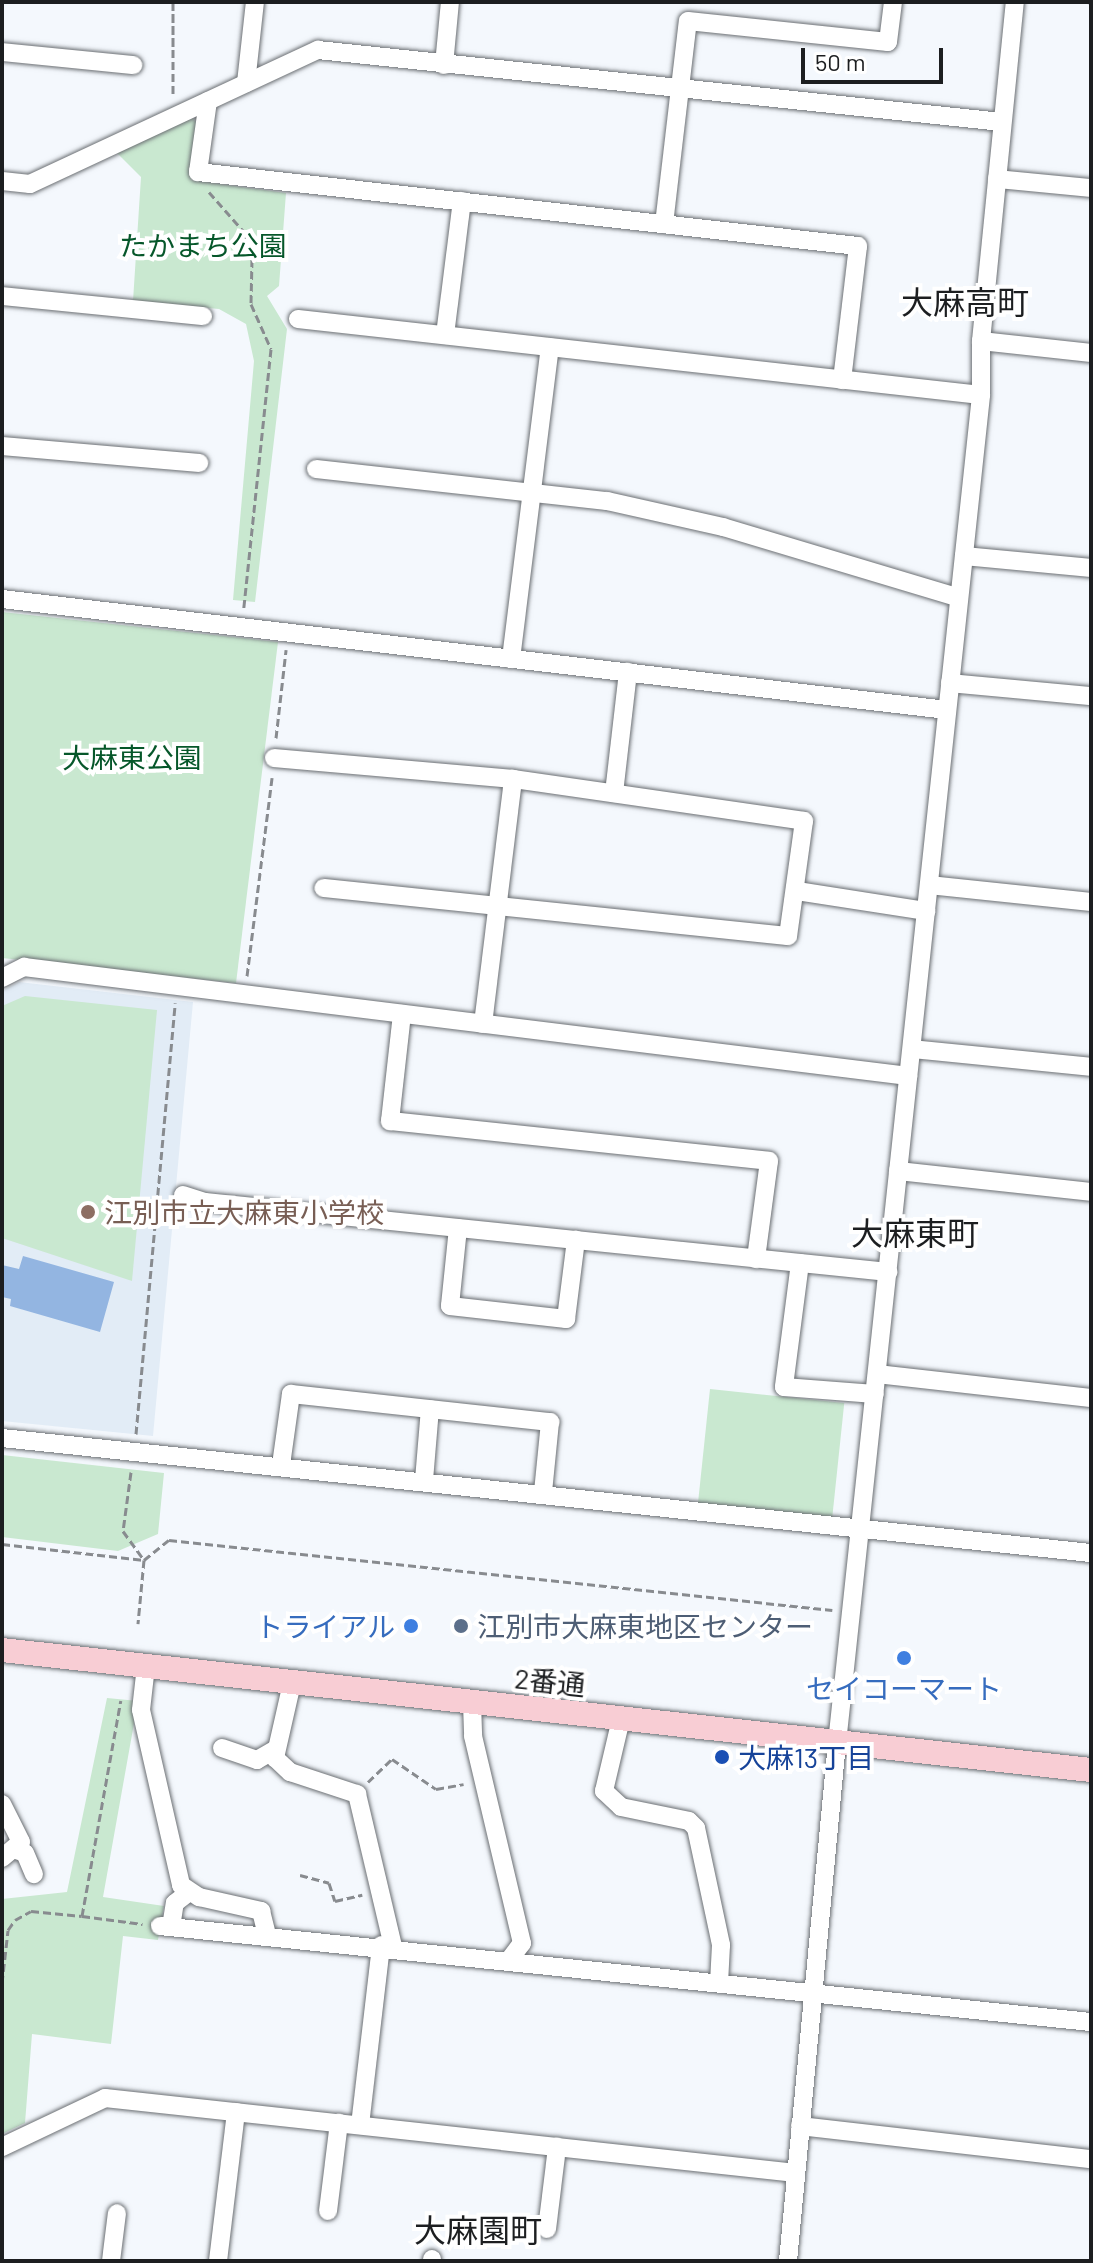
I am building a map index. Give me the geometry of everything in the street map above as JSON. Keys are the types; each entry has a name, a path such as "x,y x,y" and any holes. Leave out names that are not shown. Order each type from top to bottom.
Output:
{"main road":[{"name":"2番通","path":"2,1650 1091,1770"}],"street":[{"path":"246,83 255,2"},
{"path":"444,65 450,2"},
{"path":"664,224 688,21 888,42 893,2"},
{"path":"788,2261 837,1743 981,395 981,341 1015,2"},
{"path":"2,181 30,184 318,50 680,92 1002,122"},
{"path":"2,52 133,65"},
{"path":"208,101 198,172 858,246 842,380"},
{"path":"997,179 1091,188"},
{"path":"445,335 462,201"},
{"path":"2,296 203,316"},
{"path":"298,319 981,395"},
{"path":"981,341 1091,353"},
{"path":"511,659 550,347"},
{"path":"2,446 199,463"},
{"path":"316,469 607,501 723,527 959,598"},
{"path":"964,556 1091,568"},
{"path":"2,599 947,710"},
{"path":"614,793 628,672"},
{"path":"950,683 1091,696"},
{"path":"274,758 513,779 804,821 797,891 788,936 323,888"},
{"path":"483,1024 495,906 513,779"},
{"path":"929,885 1091,902"},
{"path":"797,891 926,911"},
{"path":"2,978 24,967 908,1076"},
{"path":"402,1014 390,1121 769,1161 756,1259"},
{"path":"912,1049 1091,1067"},
{"path":"898,1171 1091,1192"},
{"path":"183,1195 205,1202 888,1272"},
{"path":"458,1228 450,1306 566,1319 576,1240"},
{"path":"800,1263 784,1387 875,1394"},
{"path":"877,1374 1091,1398"},
{"path":"281,1465 291,1394 550,1422 543,1492"},
{"path":"424,1480 430,1409"},
{"path":"2,1438 543,1492 1091,1553"},
{"path":"146,1666 141,1710 181,1885 188,1893 261,1911 267,1935"},
{"path":"222,1748 257,1760 274,1750 292,1683"},
{"path":"472,1703 470,1718 522,1943 510,1959"},
{"path":"621,1719 604,1791 621,1807 689,1821 696,1828 721,1945 719,1983"},
{"path":"274,1750 290,1772 357,1794 381,1891 387,1946 360,2125"},
{"path":"2,1804 21,1842 9,1854"},
{"path":"9,1854 25,1853 34,1874"},
{"path":"188,1893 175,1903 166,1926 387,1946 1091,2022"},
{"path":"2,2147 105,2098 796,2173"},
{"path":"218,2261 236,2112"},
{"path":"328,2211 339,2123"},
{"path":"800,2126 1091,2159"},
{"path":"547,2229 557,2147"},
{"path":"111,2261 117,2213"}],"path":[{"path":"173,2 173,94"},
{"path":"199,190 210,193 245,233 252,259 251,304 271,349 244,627"},
{"path":"247,976 288,632"},
{"path":"136,1437 175,1000"},
{"path":"132,1462 123,1531 144,1560 138,1624"},
{"path":"2,1544 144,1560 169,1540 852,1613"},
{"path":"82,1916 121,1700"},
{"path":"357,1794 392,1759 436,1789 484,1781"},
{"path":"300,1875 329,1883 335,1901 381,1891"},
{"path":"2,1983 5,1930 31,1911 166,1926"}],"shaded area":[{"name":"江別市立大麻東小学校","path":"19,982 193,1002 153,1436 2,1421 2,991"}],"green space":[{"name":"たかまち公園","path":"192,118 198,124 191,180 286,193 279,286 267,296 287,329 255,602 233,600 254,361 246,324 219,309 133,301 141,177 116,152"},
{"name":"大麻東公園","path":"2,612 278,642 236,983 2,958"},
{"path":"25,996 157,1010 132,1281 2,1238 2,1006"},
{"path":"710,1389 844,1403 832,1518 698,1504"},
{"path":"2,1455 164,1473 158,1534 118,1551 2,1537"},
{"path":"107,1698 138,1701 103,1897 164,1906 158,1940 123,1936 111,2044 32,2034 25,2123 2,2134 2,1899 67,1892"}],"water":[{"path":"23,1256 114,1282 100,1332 10,1306 11,1299 2,1297 2,1265 19,1269"}],"place":[{"name":"江別市立大麻東小学校","path":"88,1212"},
{"name":"トライアル","path":"411,1626"},
{"name":"江別市大麻東地区センター","path":"461,1626"},
{"name":"セイコーマート","path":"904,1658"},
{"name":"大麻13丁目","path":"722,1757"}],"district":[{"name":"大麻高町","path":"965,301"},
{"name":"大麻東町","path":"915,1232"},
{"name":"大麻園町","path":"478,2229"}]}
